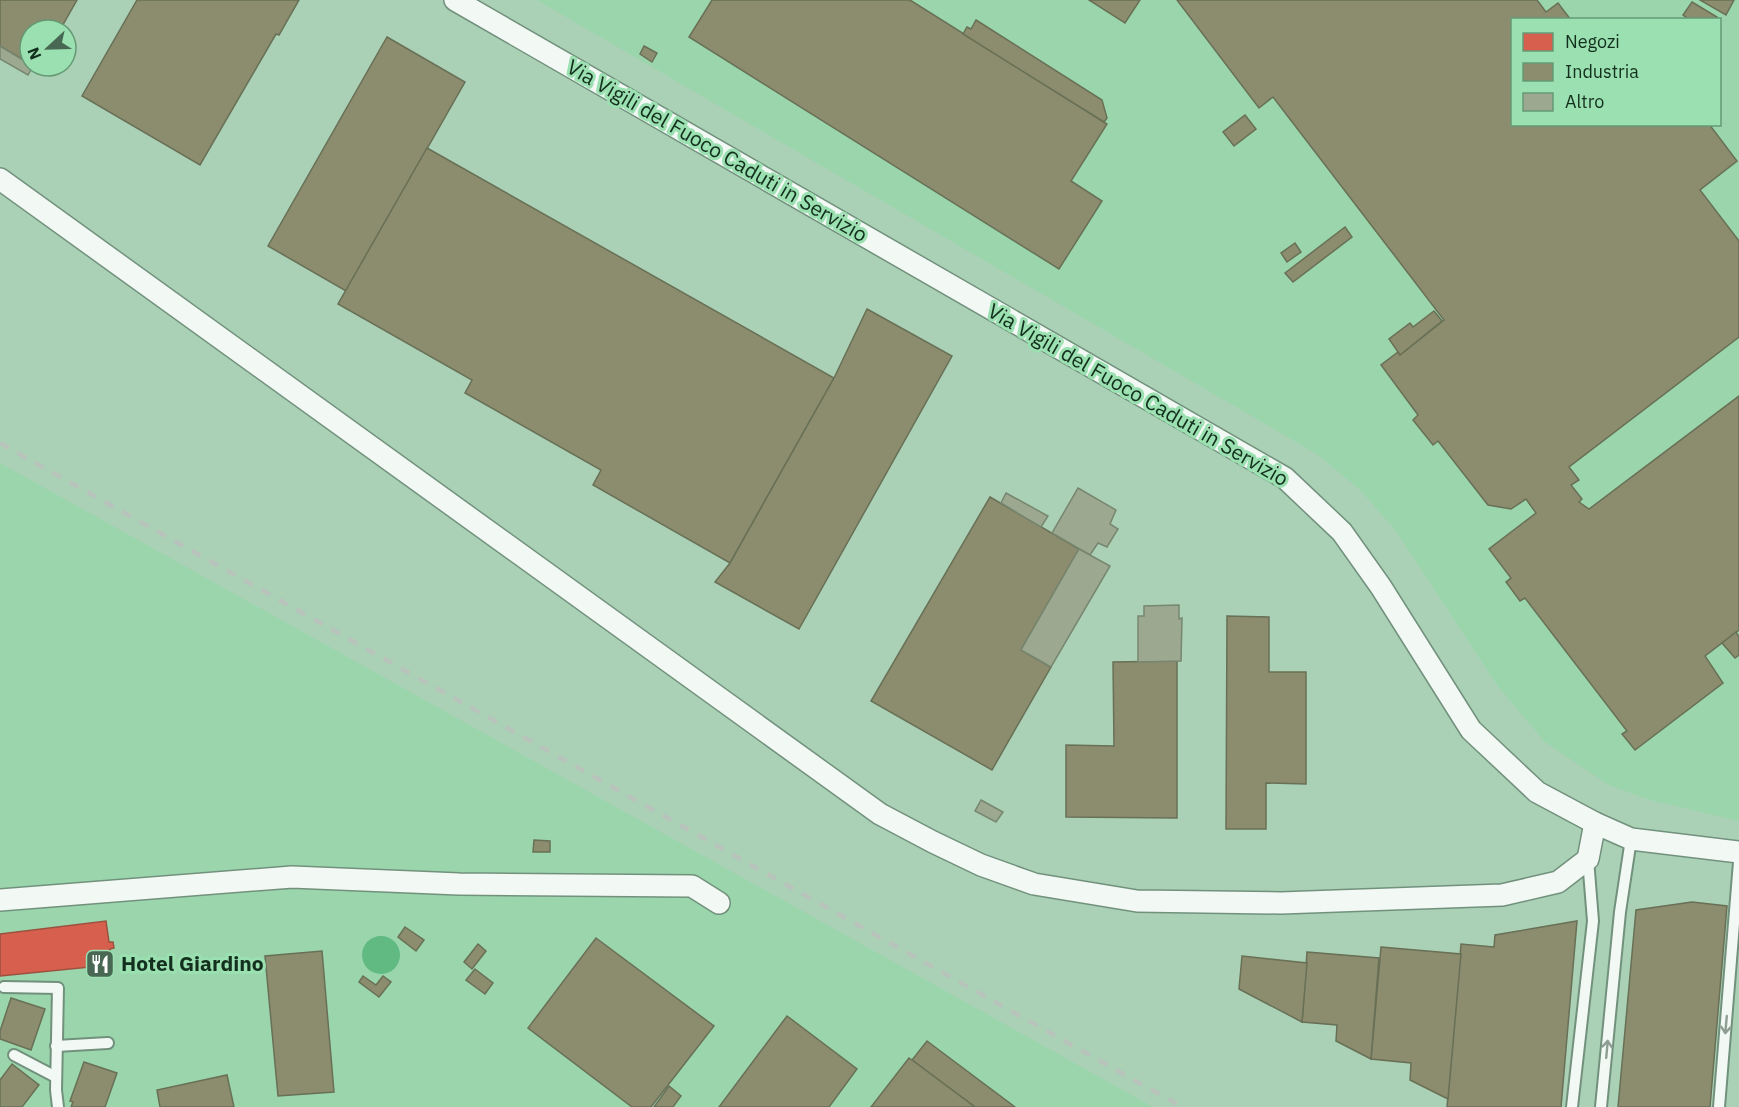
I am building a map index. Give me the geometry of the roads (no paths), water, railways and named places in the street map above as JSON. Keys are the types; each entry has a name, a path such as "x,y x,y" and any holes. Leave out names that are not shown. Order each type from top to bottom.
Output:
{"street":[{"name":"Via Vigili del Fuoco Caduti in Servizio","path":"455,0 1285,478 1342,532 1381,587 1471,730 1536,792 1631,839 1739,852"},
{"path":"0,179 880,814 981,865 1034,884 1137,901 1281,903 1502,895 1558,882 1588,859 1595,823"},
{"path":"0,900 292,877 459,884 692,886 719,903"}],"lane":[{"path":"1601,1107 1620,912 1631,839"},
{"path":"1572,1107 1593,921 1588,859"},
{"path":"1719,1107 1739,862"},
{"path":"4,987 58,988 56,1046 58,1107"},
{"path":"56,1046 108,1043"},
{"path":"14,1055 56,1077"}],"railway":[{"path":"0,443 1182,1107"}],"place":[{"name":"Hotel Giardino","path":"100,964"}]}
